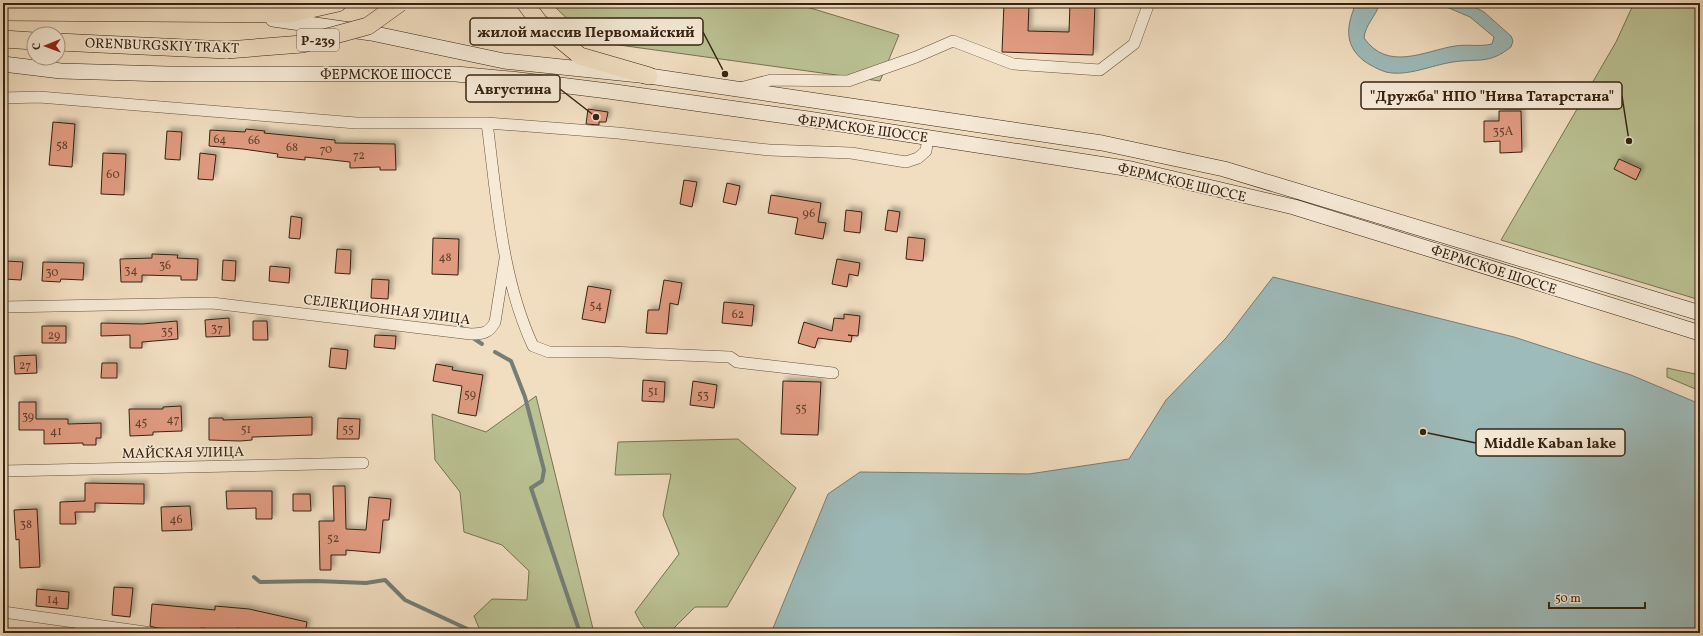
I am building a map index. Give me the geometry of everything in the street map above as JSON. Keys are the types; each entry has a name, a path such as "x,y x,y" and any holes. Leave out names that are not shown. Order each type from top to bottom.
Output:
{"main road":[{"name":"ORENBURGSKIY TRAKT","path":"3,12 289,14 338,3"},
{"name":"ORENBURGSKIY TRAKT","path":"66,42 227,50 302,44 368,26 400,3"},
{"path":"525,3 539,22 580,56 649,76"},
{"name":"ФЕРМСКОЕ ШОССЕ","path":"240,14 371,33 504,61 649,76 1102,143 1224,169 1700,313"},
{"path":"3,39 26,40"},
{"name":"ФЕРМСКОЕ ШОССЕ","path":"3,64 69,72 168,74 456,74 608,91 928,137 1131,169 1294,207 1700,333"}],"street":[{"path":"736,89 771,80 848,81 916,58 953,41 1013,64 1100,70 1134,44 1150,3"},
{"path":"3,98 40,97 356,124 487,123 618,133 769,150 851,153 906,162 918,158 926,151 928,137"},
{"path":"487,123 505,259 526,331 533,346 549,352 608,352 730,356 737,362 833,373"},
{"name":"СЕЛЕКЦИОННАЯ УЛИЦА","path":"3,307 212,303 471,334 482,334 490,330 494,322 505,259"},
{"name":"МАЙСКАЯ УЛИЦА","path":"3,471 363,463"},
{"path":"3,612 152,633"}],"green space":[{"path":"551,3 794,3 899,35 880,81 590,41"},
{"path":"1634,3 1700,3 1700,300 1501,240 1616,42"},
{"path":"1667,368 1700,375 1700,391 1667,377"},
{"path":"536,396 594,633 481,633 474,616 492,599 527,600 529,571 502,545 464,532 460,492 435,460 432,414 486,432"},
{"path":"738,439 796,488 727,607 695,607 669,633 651,632 641,624 635,612 679,554 663,515 671,474 615,475 618,442"}],"water":[{"path":"1356,3 1380,3 1366,29 1364,38 1374,48 1384,54 1395,57 1419,55 1455,46 1492,44 1494,37 1470,17 1437,3 1467,3 1484,12 1511,36 1513,41 1511,47 1503,53 1489,59 1445,63 1411,72 1386,72 1364,61 1357,55 1353,48 1350,41 1349,27 1350,19"},
{"path":"1273,277 1514,337 1631,375 1700,404 1700,633 771,633 828,494 860,472 1029,474 1129,459 1166,400 1226,338"}],"building":[{"path":"1004,3 1029,3 1028,31 1069,32 1070,3 1095,3 1093,55 1002,52"},
{"path":"588,109 608,112 606,122 599,122 599,125 586,124"},
{"path":"1499,111 1521,111 1522,152 1500,153 1500,141 1484,142 1484,121 1499,121"},
{"path":"53,122 75,124 72,167 49,165"},
{"path":"246,129 265,131 264,133 335,140 335,143 395,144 396,170 380,170 380,167 350,168 350,162 305,157 305,160 277,157 278,154 209,146 210,130 245,132"},
{"path":"167,131 182,132 180,160 165,159"},
{"path":"103,153 126,154 124,195 101,194"},
{"path":"200,153 216,155 213,180 198,179"},
{"path":"1619,159 1641,169 1636,180 1614,169"},
{"path":"684,180 697,182 692,207 680,204"},
{"path":"727,183 740,186 736,205 723,202"},
{"path":"771,195 821,203 818,222 826,223 823,239 795,234 798,218 768,213"},
{"path":"846,210 862,212 860,233 844,231"},
{"path":"888,210 900,212 897,232 885,230"},
{"path":"291,216 302,218 300,239 289,238"},
{"path":"908,237 925,239 923,261 906,259"},
{"path":"433,238 459,239 458,275 432,274"},
{"path":"337,249 351,250 350,274 335,273"},
{"path":"152,254 178,255 177,258 198,259 197,280 181,280 181,276 142,275 142,282 121,282 120,259 152,258"},
{"path":"837,259 860,263 858,276 849,274 847,287 832,284"},
{"path":"223,260 236,261 235,281 222,280"},
{"path":"5,261 23,262 21,280 4,279"},
{"path":"43,262 84,263 83,280 61,279 60,282 42,281"},
{"path":"270,266 290,268 289,283 269,281"},
{"path":"372,279 389,280 388,299 371,298"},
{"path":"664,280 682,283 678,305 670,303 667,334 646,333 648,310 659,310"},
{"path":"588,286 611,290 605,323 582,319"},
{"path":"724,302 754,305 752,326 722,323"},
{"path":"844,314 860,316 858,336 848,335 852,336 851,342 818,338 815,348 798,343 804,322 832,331 834,318 844,319"},
{"path":"229,318 230,336 206,337 205,320"},
{"path":"177,321 178,339 142,342 142,348 130,348 130,335 101,336 101,323 142,324"},
{"path":"253,321 267,321 268,340 253,340"},
{"path":"42,326 66,326 66,343 42,343"},
{"path":"375,335 396,336 395,349 374,347"},
{"path":"331,348 348,350 346,369 329,367"},
{"path":"36,355 37,373 15,374 14,356"},
{"path":"102,363 117,363 117,378 101,378"},
{"path":"436,364 453,367 452,370 483,375 476,416 458,413 462,386 433,381"},
{"path":"643,380 665,382 664,402 642,401"},
{"path":"693,381 717,385 714,408 690,405"},
{"path":"783,381 821,382 818,435 781,434"},
{"path":"19,402 36,402 36,419 68,419 68,424 101,423 101,438 96,438 96,445 83,445 83,443 44,444 44,430 19,430"},
{"path":"181,406 182,431 153,432 153,435 130,436 129,409 163,409 163,407"},
{"path":"312,417 312,435 252,437 252,440 240,441 209,440 209,418 223,418 223,420"},
{"path":"338,418 360,419 359,439 337,439"},
{"path":"85,483 144,484 144,504 95,503 95,512 75,512 76,524 60,524 60,502 85,501"},
{"path":"333,486 345,486 346,529 366,530 369,497 391,499 389,520 383,520 380,553 346,550 346,555 331,555 331,570 320,570 319,521 334,521"},
{"path":"226,491 272,491 272,519 256,519 256,508 227,509"},
{"path":"293,494 310,494 311,511 293,511"},
{"path":"190,506 192,530 162,531 161,507"},
{"path":"37,509 40,567 20,568 19,539 16,540 14,510"},
{"path":"114,587 133,588 130,617 112,615"},
{"path":"37,589 69,592 68,609 36,606"},
{"path":"152,604 215,610 215,606 249,609 307,622 305,633 267,633 237,628 237,631 201,628 200,631 157,628 150,626"}],"waterway":[{"path":"424,317 456,322 464,330"},
{"path":"473,338 482,344"},
{"path":"495,352 511,361 525,397 544,470 542,481 531,488 580,633"},
{"path":"254,577 260,582 316,581 366,583 385,580 405,600 476,633"}],"place":[{"name":"жилой массив Первомайский","path":"725,74"},
{"name":"Августина","path":"596,117"},
{"name":"\"Дружба\" НПО \"Нива Татарстана\"","path":"1629,141"},
{"name":"Middle Kaban lake","path":"1423,432"}]}
